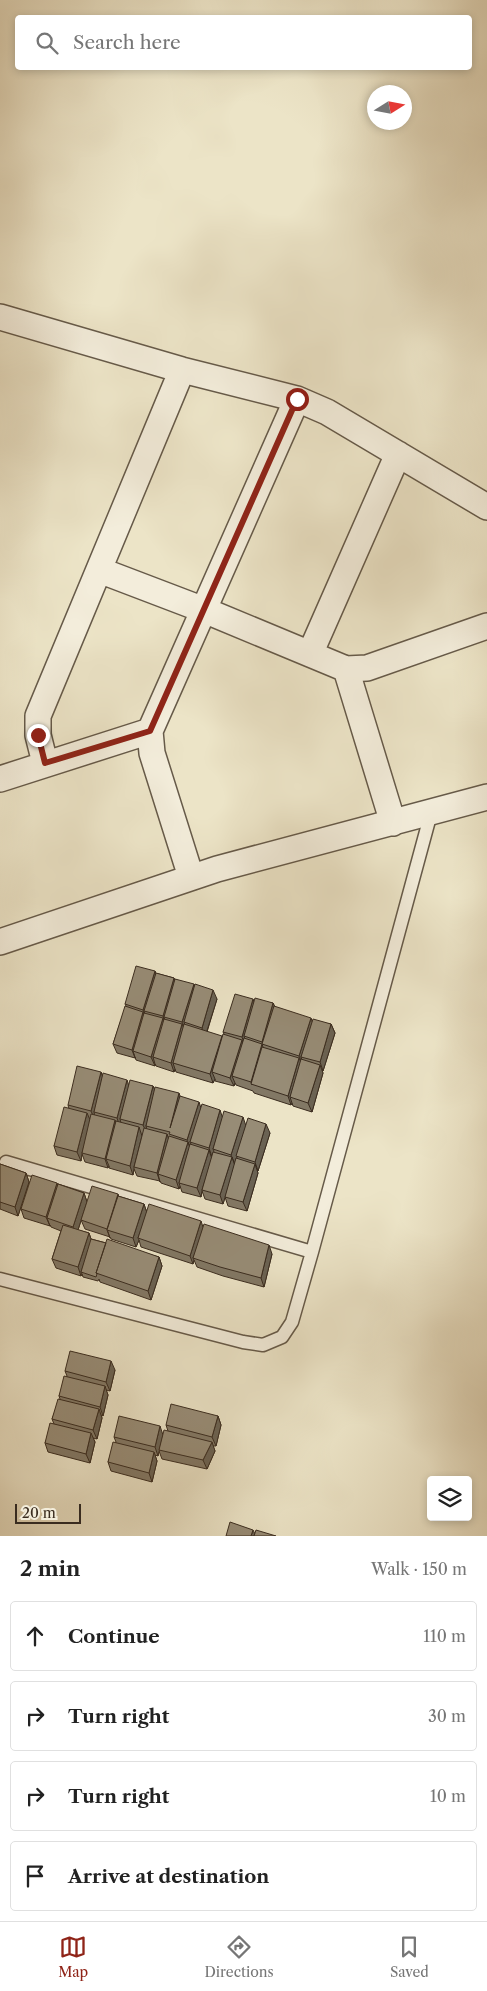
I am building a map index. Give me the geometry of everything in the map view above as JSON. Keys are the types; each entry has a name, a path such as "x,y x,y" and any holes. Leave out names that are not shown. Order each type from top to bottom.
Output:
{"street":[{"path":"0,317 182,370 297,399 327,412 487,507"},
{"path":"45,763 38,735 38,716 182,370"},
{"path":"192,877 152,753 150,731 297,399"},
{"path":"310,654 398,454"},
{"path":"99,570 204,610 346,669 367,668 487,626"},
{"path":"346,669 393,823"},
{"path":"0,779 45,763 150,731"},
{"path":"0,942 217,869 487,797"}],"lane":[{"path":"0,1279 243,1342 263,1345 282,1337 292,1322 312,1252 431,813"},
{"path":"6,1162 312,1252"}],"building":[{"path":"136,966 155,971 143,1010 125,1004"},
{"path":"156,973 174,978 163,1016 144,1011"},
{"path":"175,979 194,984 182,1022 164,1017"},
{"path":"195,984 213,990 202,1028 184,1022"},
{"path":"235,994 253,999 242,1037 223,1032"},
{"path":"255,998 273,1003 262,1042 244,1036"},
{"path":"125,1006 143,1012 132,1050 113,1044"},
{"path":"274,1006 311,1018 299,1056 262,1044"},
{"path":"144,1013 163,1018 151,1057 133,1051"},
{"path":"164,1019 182,1024 171,1063 153,1057"},
{"path":"313,1019 331,1024 320,1062 301,1057"},
{"path":"184,1024 222,1036 210,1074 173,1063"},
{"path":"223,1034 242,1040 230,1078 212,1072"},
{"path":"244,1038 262,1044 251,1082 232,1076"},
{"path":"262,1047 299,1058 288,1096 251,1084"},
{"path":"301,1059 320,1065 308,1103 290,1097"},
{"path":"77,1066 101,1072 91,1111 68,1105"},
{"path":"103,1073 127,1080 117,1118 94,1112"},
{"path":"130,1080 153,1086 143,1125 120,1119"},
{"path":"155,1087 179,1093 170,1128 180,1096 199,1102 187,1140 169,1134 170,1132 146,1126"},
{"path":"202,1104 220,1110 209,1148 190,1142"},
{"path":"64,1107 87,1113 77,1152 54,1146"},
{"path":"224,1111 243,1117 231,1155 213,1149"},
{"path":"91,1114 115,1120 105,1159 82,1153"},
{"path":"248,1118 266,1124 255,1162 236,1156"},
{"path":"116,1121 139,1127 130,1166 106,1159"},
{"path":"144,1128 167,1134 157,1173 134,1167"},
{"path":"169,1136 188,1142 176,1180 158,1174"},
{"path":"190,1144 209,1150 197,1188 179,1183"},
{"path":"213,1152 232,1157 220,1195 202,1190"},
{"path":"236,1158 255,1164 243,1202 225,1197"},
{"path":"0,1164 26,1173 15,1207 0,1202"},
{"path":"32,1175 57,1183 46,1217 21,1209"},
{"path":"58,1184 84,1193 73,1227 47,1218"},
{"path":"92,1186 118,1194 107,1229 81,1220"},
{"path":"118,1196 144,1204 133,1238 107,1230"},
{"path":"149,1204 201,1221 190,1256 138,1238"},
{"path":"204,1224 269,1245 261,1278 193,1258"},
{"path":"63,1225 89,1233 78,1267 52,1259"},
{"path":"91,1239 106,1243 96,1277 81,1272"},
{"path":"107,1239 159,1257 148,1291 96,1273"},
{"path":"70,1351 111,1361 106,1382 65,1371"},
{"path":"64,1376 105,1386 100,1407 59,1396"},
{"path":"58,1399 99,1409 93,1430 52,1419"},
{"path":"171,1404 218,1416 212,1437 166,1425"},
{"path":"119,1416 160,1426 155,1447 114,1437"},
{"path":"50,1423 91,1433 86,1454 45,1443"},
{"path":"164,1430 212,1442 203,1460 159,1450"},
{"path":"113,1442 154,1452 149,1473 108,1462"},
{"path":"230,1522 253,1530 251,1536 226,1536"},
{"path":"256,1530 276,1536 254,1536"}],"route":[{"path":"38,735 45,763 150,731 297,399"}]}
